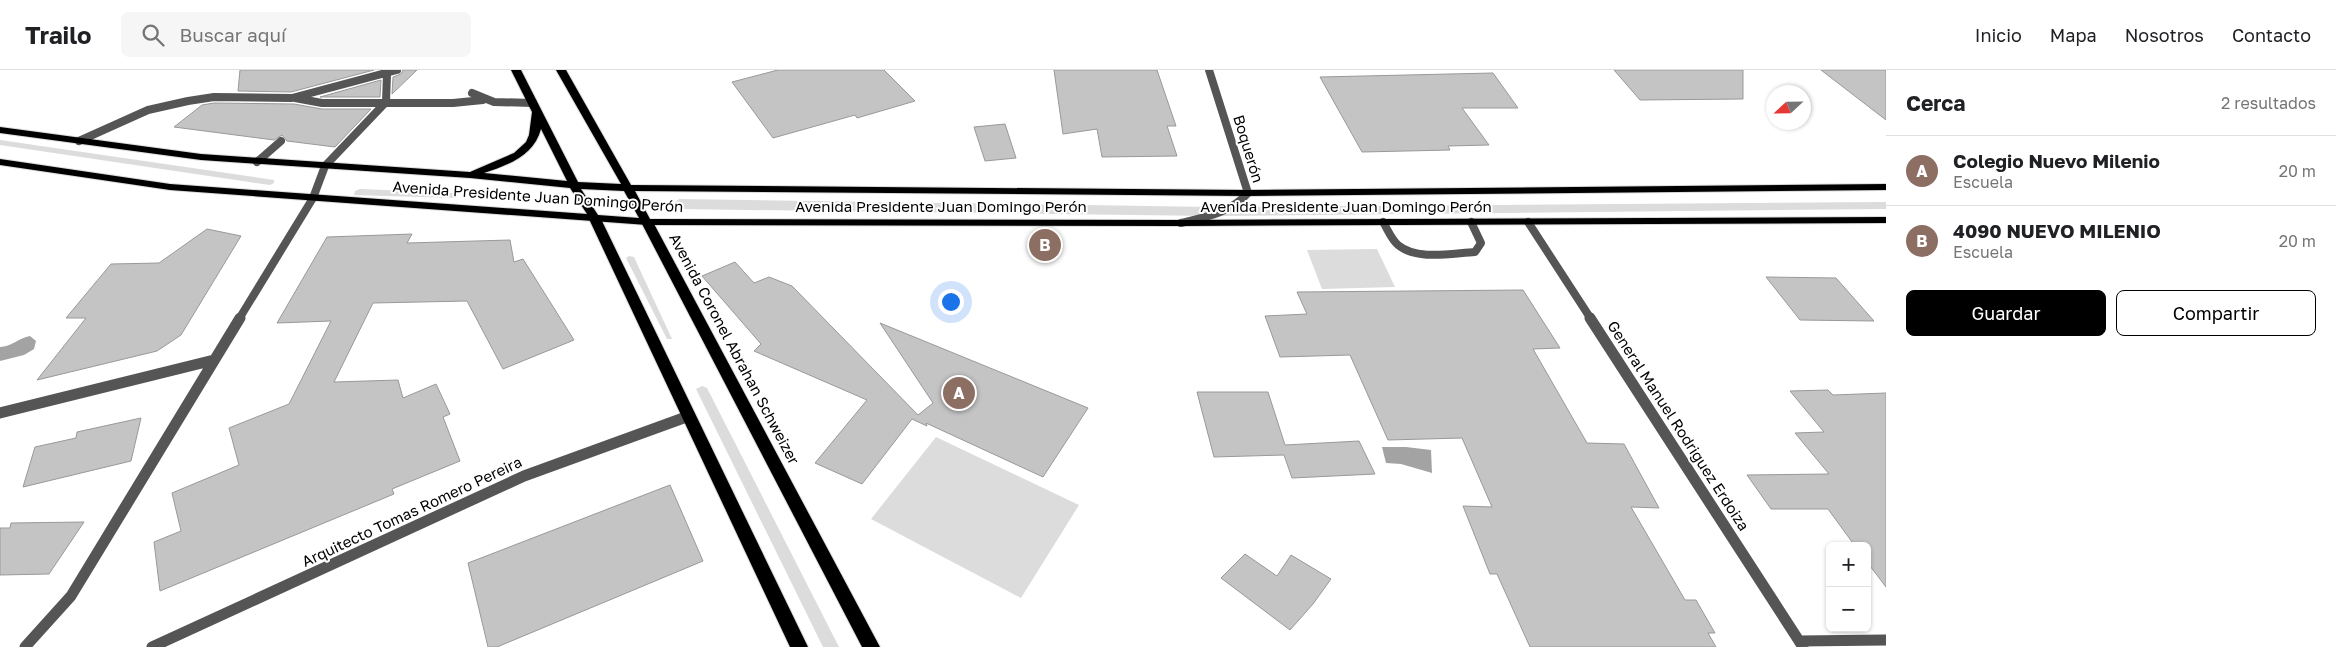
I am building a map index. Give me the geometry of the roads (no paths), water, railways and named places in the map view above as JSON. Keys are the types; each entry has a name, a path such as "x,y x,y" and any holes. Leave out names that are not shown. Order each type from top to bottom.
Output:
{"highway":[{"path":"595,219 799,647"},
{"name":"Avenida Coronel Abrahan Schweizer","path":"647,222 871,647"}],"main road":[{"path":"516,70 574,186 595,219"},
{"name":"Avenida Coronel Abrahan Schweizer","path":"562,70 647,222"},
{"path":"470,175 504,163 522,151 534,136 535,107"},
{"name":"Avenida Presidente Juan Domingo Perón","path":"0,130 201,157 470,175 574,186 627,188 1248,193 1886,187"},
{"name":"Avenida Presidente Juan Domingo Perón","path":"0,162 170,187 312,198 400,202 647,222 1181,223 1886,220"}],"street":[{"path":"292,98 327,87 397,70"},
{"name":"Boquerón","path":"1181,223 1228,210 1243,201 1248,193 1209,70"},
{"path":"26,647 71,596 312,198 325,166 386,102 386,74"},
{"path":"313,111 322,103 327,87"},
{"path":"472,93 483,100"},
{"path":"80,141 148,110 188,100 214,97 292,98 322,103 453,103 483,100 535,107"},
{"path":"257,162 281,140"},
{"path":"1383,222 1400,247 1413,252 1439,253 1475,252 1481,243 1471,222"},
{"name":"General Manuel Rodriguez Erdoiza","path":"1528,222 1801,644"},
{"path":"0,413 214,360"},
{"name":"Arquitecto Tomas Romero Pereira","path":"152,647 524,476 689,416"},
{"path":"1801,644 1886,640"}],"place":[{"name":"4090 NUEVO MILENIO","path":"1045,245"},
{"name":"Colegio Nuevo Milenio","path":"959,393"}]}
